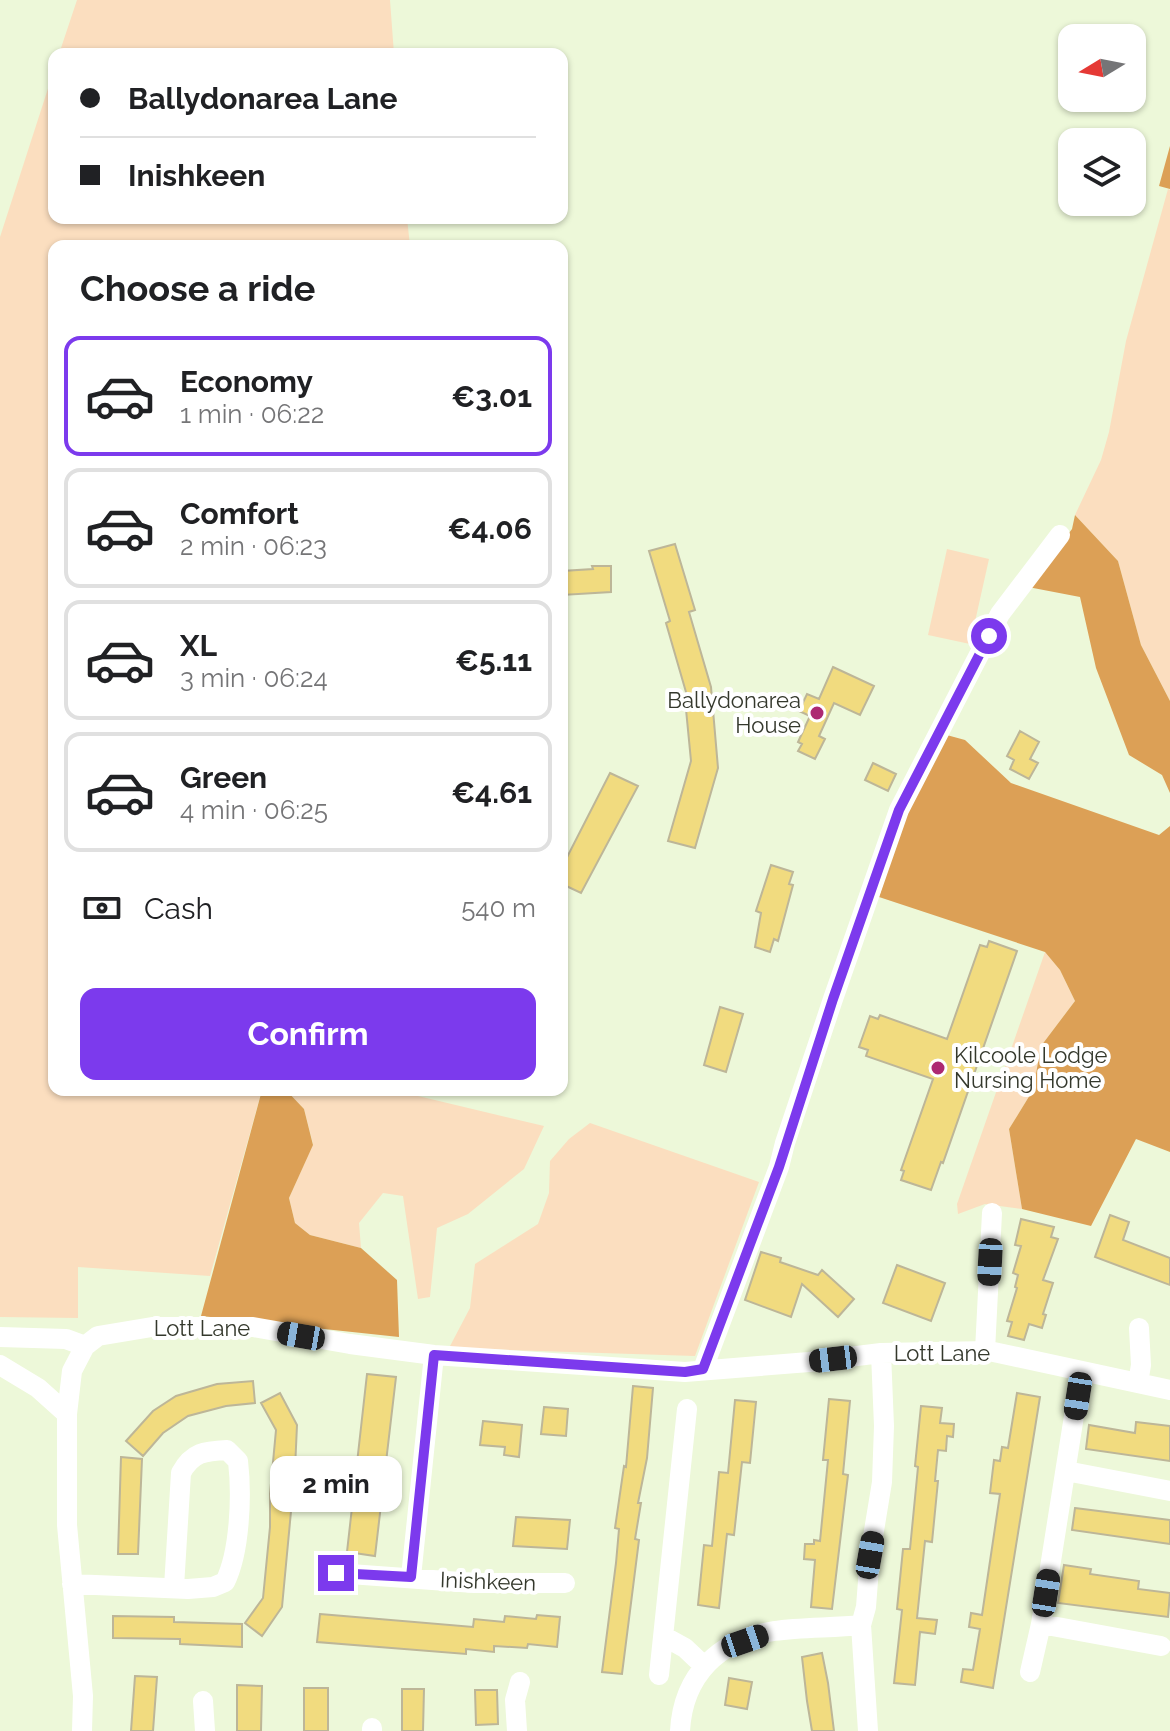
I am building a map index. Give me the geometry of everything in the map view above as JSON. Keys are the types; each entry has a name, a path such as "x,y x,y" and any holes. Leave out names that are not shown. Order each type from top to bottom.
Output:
{"street":[{"path":"703,1369 774,1182 899,810 1000,614 1060,535"},
{"path":"985,1351 992,1213"},
{"name":"Lott Lane","path":"85,1346 98,1336 152,1327 253,1327 434,1355 685,1372 881,1353 985,1351 1170,1390"},
{"path":"1138,1383 1141,1365 1139,1328"},
{"path":"0,1337 66,1339 85,1346 72,1371 67,1414 67,1525 83,1696 82,1731"},
{"path":"868,1731 861,1625 882,1482 884,1426 881,1353"},
{"name":"Inishkeen","path":"411,1577 434,1355"},
{"path":"0,1365 38,1388 67,1414"},
{"path":"1030,1672 1041,1624 1081,1372"},
{"path":"659,1675 687,1409"},
{"path":"72,1584 174,1587 213,1587 225,1582 231,1572 240,1479 238,1461 227,1450 202,1453 188,1460 181,1473 174,1587"},
{"path":"1066,1471 1170,1491"},
{"name":"Inishkeen","path":"336,1573 474,1583 565,1583"},
{"path":"1041,1624 1161,1646"},
{"path":"680,1731 690,1690 703,1665 722,1651 772,1632 861,1625"},
{"path":"665,1637 685,1648 703,1665"},
{"path":"517,1731 515,1700 520,1682"},
{"path":"203,1701 205,1731"}],"shaded area":[{"path":"77,0 390,0 394,48 61,48"},
{"path":"48,89 48,224 408,224 409,240 48,240 48,1096 260,1096 210,1276 78,1267 78,1318 0,1317 0,237"},
{"path":"1170,146 1170,189 1159,186"},
{"path":"1168,189 1170,701 1141,645 1118,561 1075,515 1101,460 1109,432 1126,341"},
{"path":"1075,515 1118,561 1141,645 1170,701 1170,793 1162,775 1129,755 1096,668 1080,597 1028,587 1072,529"},
{"path":"947,549 989,559 970,644 928,635"},
{"path":"943,734 965,740 1011,783 1159,835 1170,826 1170,1152 1136,1139 1091,1226 1022,1209 1009,1129 1033,1090 1041,1046 1075,1001 1060,970 1045,952 879,897 904,816"},
{"path":"1045,952 1060,970 1075,1001 1041,1046 1033,1090 1009,1129 1022,1209 985,1204 958,1214 957,1204"},
{"path":"260,1096 292,1096 304,1109 313,1145 289,1198 295,1223 310,1235 361,1248 397,1280 399,1337 201,1316"},
{"path":"292,1096 418,1096 544,1126 524,1169 468,1214 437,1228 430,1297 418,1299 403,1196 383,1193 359,1223 361,1248 310,1235 295,1223 289,1198 313,1144 304,1109"},
{"path":"590,1123 759,1182 695,1356 449,1348 470,1308 475,1264 538,1224 549,1193 550,1161 569,1139"}],"building":[{"path":"675,544 695,610 689,612 711,687 718,768 695,848 668,841 691,761 685,699 688,699 666,623 670,621 649,551"},
{"path":"592,566 611,566 611,592 568,595 568,571 593,569"},
{"name":"Ballydonarea House","path":"833,667 874,686 860,715 834,703 819,736 825,739 815,759 798,751 802,744 798,742 810,716 799,711 807,694 819,699"},
{"path":"1020,731 1039,742 1030,759 1038,763 1029,779 1010,769 1014,760 1007,756"},
{"path":"873,763 896,774 888,791 865,780"},
{"path":"610,773 638,786 581,893 568,887 568,855"},
{"path":"771,865 793,872 789,884 793,885 778,941 774,939 770,952 755,947 761,913 756,911"},
{"name":"Kilcoole Lodge Nursing Home","path":"989,941 1017,951 931,1190 901,1180 904,1171 901,1170 933,1079 866,1056 868,1050 859,1047 870,1016 878,1019 880,1015 947,1039 980,945 987,947"},
{"path":"720,1007 743,1014 726,1072 704,1065"},
{"path":"1110,1215 1129,1222 1123,1240 1170,1258 1170,1285 1095,1257"},
{"path":"1021,1219 1054,1227 1051,1237 1058,1239 1043,1280 1053,1283 1042,1328 1029,1324 1024,1340 1008,1336 1012,1322 1007,1321 1017,1288 1018,1275 1013,1273 1021,1246 1015,1245"},
{"path":"761,1252 818,1275 822,1270 854,1299 838,1317 802,1284 791,1317 745,1300"},
{"path":"897,1265 945,1283 931,1321 883,1303"},
{"path":"367,1374 396,1377 375,1556 347,1552"},
{"path":"253,1381 255,1403 226,1406 188,1416 163,1433 143,1456 126,1441 153,1411 176,1396 217,1384"},
{"path":"633,1386 653,1388 647,1458 638,1503 641,1503 635,1539 639,1540 622,1674 602,1672 616,1563 619,1529 615,1528 626,1467"},
{"path":"280,1393 297,1425 295,1469 282,1607 262,1636 245,1623 263,1598 270,1527 276,1430 261,1403"},
{"path":"1017,1393 1040,1397 993,1688 961,1682 963,1669 973,1670 980,1629 969,1627 971,1613 982,1615 1000,1494 990,1493 994,1460 1000,1461 1002,1447 1008,1448"},
{"path":"829,1399 850,1401 843,1474 848,1475 832,1609 811,1607 815,1560 804,1559 805,1544 820,1541 828,1460 823,1460"},
{"path":"735,1400 756,1402 750,1463 742,1462 734,1535 727,1534 719,1608 698,1605 704,1545 712,1546 719,1472 728,1473"},
{"path":"921,1406 942,1408 940,1423 954,1424 953,1437 947,1436 946,1451 938,1450 932,1542 925,1541 917,1618 937,1620 935,1634 920,1632 915,1685 894,1683 902,1610 897,1609 903,1549 910,1549"},
{"path":"544,1407 568,1409 566,1436 541,1434"},
{"path":"483,1421 522,1425 519,1457 504,1455 505,1447 480,1445"},
{"path":"1136,1422 1170,1426 1170,1461 1086,1449 1089,1425 1135,1433"},
{"path":"121,1457 142,1459 138,1554 118,1554"},
{"path":"1075,1508 1170,1520 1170,1544 1072,1530"},
{"path":"516,1517 570,1520 567,1549 513,1546"},
{"path":"1064,1565 1091,1569 1090,1574 1139,1581 1138,1589 1170,1593 1168,1617 1058,1603"},
{"path":"320,1614 473,1627 474,1619 504,1622 505,1616 536,1619 537,1615 560,1617 557,1647 528,1644 527,1648 494,1646 494,1652 466,1649 466,1654 317,1642"},
{"path":"113,1616 174,1617 174,1622 242,1624 242,1647 180,1644 180,1639 113,1638"},
{"path":"822,1653 834,1731 812,1731 807,1701 802,1657"},
{"path":"135,1676 157,1677 153,1731 131,1731"},
{"path":"729,1678 752,1682 747,1709 725,1705"},
{"path":"237,1685 262,1686 261,1731 237,1731"},
{"path":"304,1688 328,1688 328,1731 304,1731"},
{"path":"402,1689 424,1689 423,1731 402,1731"},
{"path":"475,1690 497,1690 498,1724 476,1725"}],"place":[{"name":"Ballydonarea House","path":"817,713"},
{"name":"Kilcoole Lodge Nursing Home","path":"938,1068"}],"route":[{"path":"336,1573 411,1577 434,1355 685,1372 703,1369 779,1167 899,810 989,636"}]}
